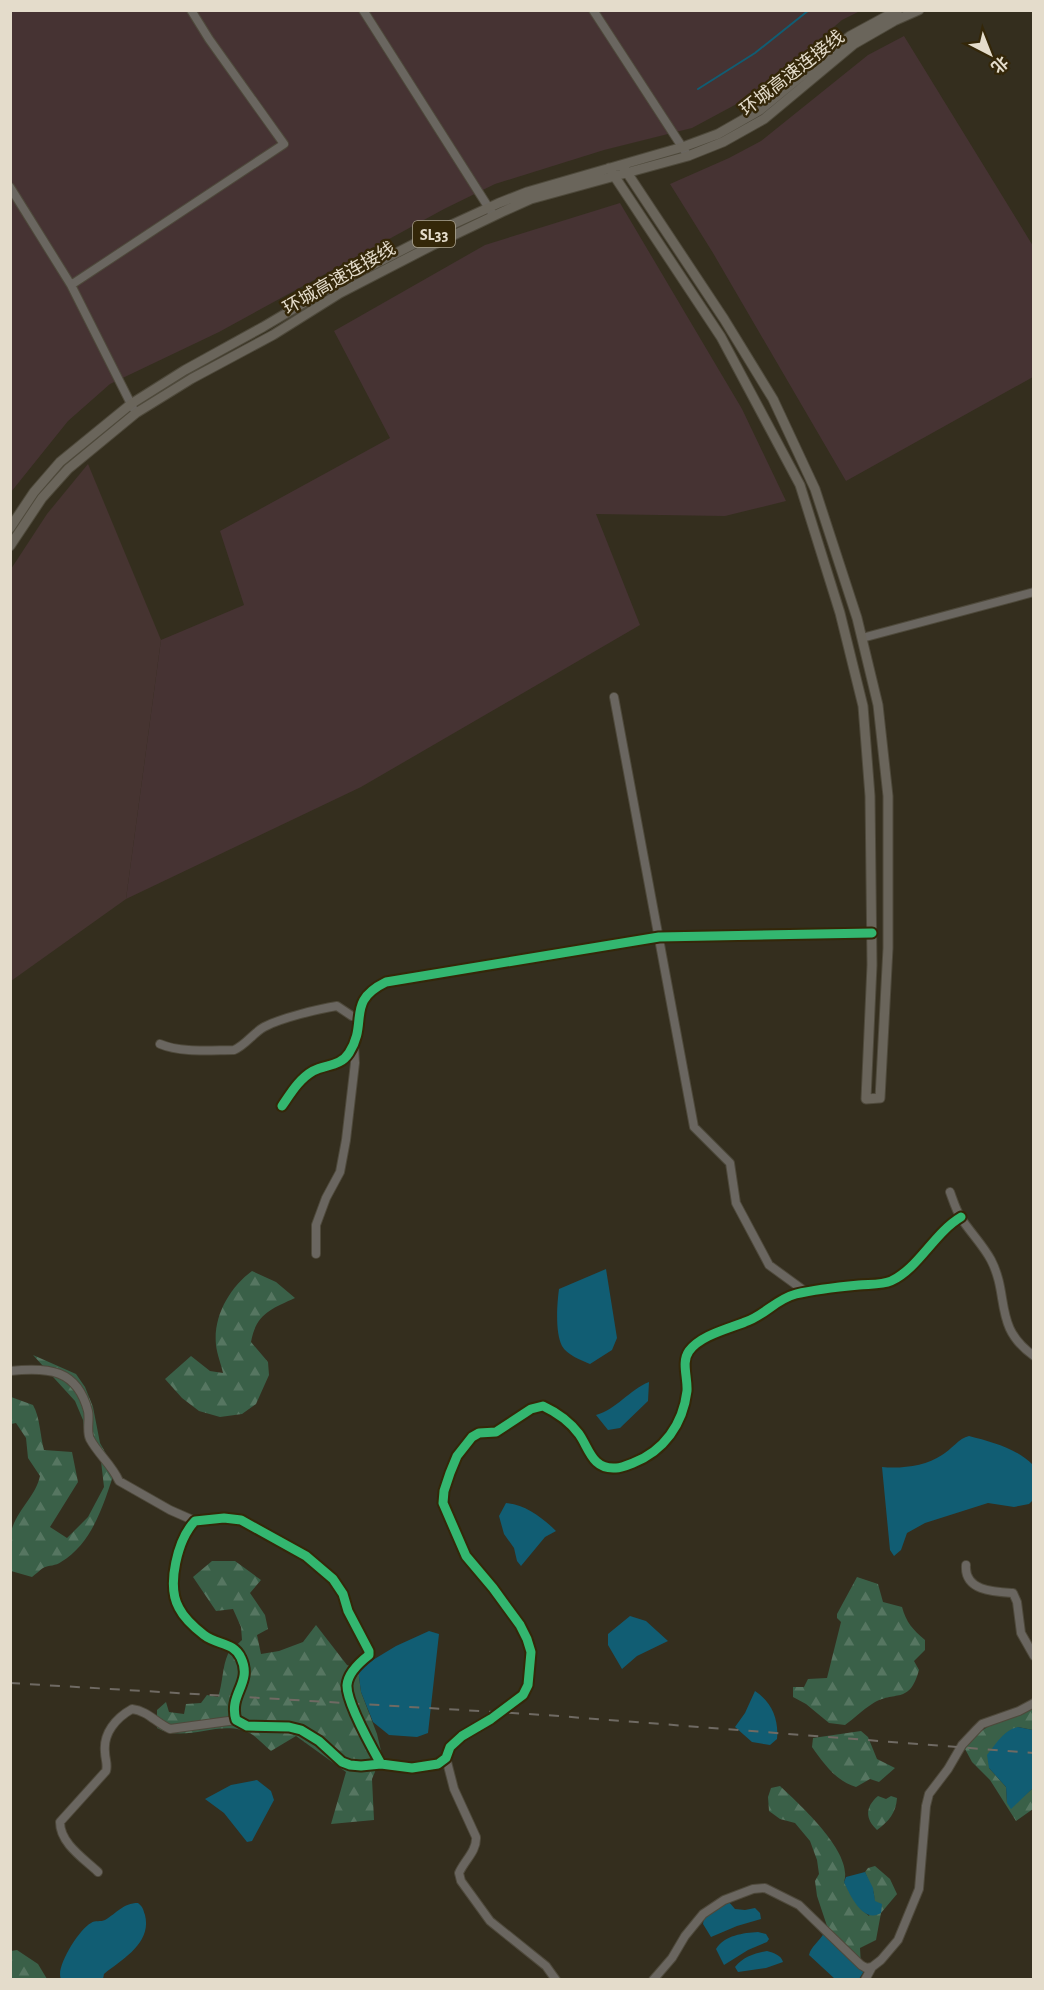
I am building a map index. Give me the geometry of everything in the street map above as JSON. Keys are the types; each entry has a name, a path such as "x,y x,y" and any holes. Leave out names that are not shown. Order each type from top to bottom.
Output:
{"main road":[{"name":"环城高速连接线","path":"625,169 718,134 760,110 850,36 898,10"},
{"name":"环城高速连接线","path":"10,528 34,492 60,462 134,409 273,335 340,293 491,212 612,172 688,156 723,142 764,119 854,44 894,21 919,10"},
{"path":"612,172 721,337 800,484 840,613 863,706 870,796 872,933 866,1099 880,1098 888,948 888,796 878,705 862,638 815,489 773,399 724,319 625,169"},
{"name":"环城高速连接线","path":"10,546 42,498 68,469 134,409"}],"street":[{"path":"70,285 284,144 191,10"},
{"path":"363,10 491,212"},
{"path":"593,10 688,156"},
{"path":"10,187 70,285 134,409"},
{"path":"862,638 1034,592"},
{"path":"614,697 694,1127 730,1163 736,1203 769,1265 806,1292"},
{"path":"282,1106 296,1085 312,1071 338,1064 347,1056 354,1043 363,998 386,982 659,937 872,933"},
{"path":"160,1044 181,1049 234,1050 242,1047 264,1027 326,1008 337,1006 352,1016 360,1018"},
{"path":"316,1254 316,1225 326,1198 340,1172 346,1140 356,1063 354,1043"},
{"path":"950,1192 961,1217 996,1270 1009,1330 1016,1341 1034,1356"},
{"path":"98,1872 64,1840 60,1830 60,1821 106,1771 108,1765 104,1745 106,1736 115,1722 132,1709 141,1710 170,1729 236,1720 253,1727 289,1727 301,1730 320,1741 342,1762 350,1765 381,1764 412,1768 438,1764 446,1758 450,1747 462,1736 523,1695 528,1685 531,1652 520,1625 466,1556 443,1503 450,1473 464,1446 472,1437 479,1433 496,1432 531,1409 543,1406 561,1417 579,1433 589,1455 600,1464 615,1469 638,1461 664,1444 674,1430 684,1406 685,1361 688,1352 694,1346 730,1327 758,1317 774,1303 787,1297 806,1292 889,1282 910,1266 951,1223 961,1217"},
{"path":"10,1371 53,1372 73,1381 80,1388 88,1412 88,1436 115,1472 119,1481 170,1510 195,1521 224,1518 241,1520 306,1556 333,1579 343,1594 348,1611 369,1651 369,1655 357,1665 347,1685 351,1701 381,1764"},
{"path":"195,1521 181,1546 177,1559 174,1593 178,1608 204,1636 236,1650 242,1660 243,1683 233,1705 236,1720"},
{"path":"966,1565 969,1580 976,1586 993,1592 1013,1593 1017,1602 1021,1633 1034,1656"},
{"path":"865,1980 872,1967 898,1940 919,1889 929,1794 962,1745 982,1724 1019,1711 1034,1703"},
{"path":"446,1758 454,1789 476,1837 474,1849 459,1873 461,1881 490,1921 546,1966 556,1980"},
{"path":"653,1980 672,1958 685,1936 703,1914 724,1900 753,1888 765,1888 799,1905 861,1965 866,1968 872,1967"}],"shaded area":[{"path":"11,11 860,11 842,20 778,75 744,100 692,128 604,150 495,184 444,209 219,332 110,384 68,421 11,492"},
{"path":"904,36 1033,246 1033,377 846,481 713,253 670,184 761,141 868,55"},
{"path":"620,203 742,409 786,501 725,516 596,514 640,625 361,787 126,899 161,640 244,605 220,531 390,438 334,331 485,245"},
{"path":"88,464 161,640 126,899 11,981 11,569 47,514"}],"green space":[{"path":"252,1271 276,1282 295,1298 266,1314 253,1333 251,1342 268,1362 269,1375 256,1404 242,1414 220,1417 199,1411 182,1398 165,1379 191,1356 210,1371 223,1373 216,1345 217,1323 230,1294"},
{"path":"33,1355 76,1374 85,1387 93,1407 100,1443 115,1470 96,1521 81,1544 61,1562 43,1568 32,1577 11,1571 11,1532 40,1476 28,1458 26,1438 16,1423 11,1424 11,1397 33,1405 39,1421 44,1450 72,1452 78,1482 50,1527 67,1538 88,1517 104,1487 101,1461 96,1450 85,1438 83,1420 75,1401"},
{"path":"212,1561 235,1561 261,1580 250,1593 265,1615 268,1629 257,1635 261,1654 279,1651 303,1642 316,1625 347,1665 358,1669 361,1692 377,1734 382,1755 372,1779 374,1820 331,1824 346,1772 296,1736 271,1751 253,1735 241,1730 229,1728 180,1734 157,1728 157,1710 166,1702 169,1712 184,1714 186,1704 201,1703 207,1695 218,1697 228,1654 242,1640 241,1627 233,1609 216,1611 193,1577"},
{"path":"857,1577 878,1584 883,1602 902,1607 911,1625 925,1640 925,1650 914,1661 919,1670 915,1681 906,1693 872,1704 845,1725 829,1723 806,1704 793,1697 793,1687 804,1687 808,1679 827,1678 841,1622 837,1614"},
{"path":"1033,1706 1033,1730 1018,1727 989,1768 1006,1787 1007,1803 1024,1796 1033,1788 1033,1809 1016,1821 990,1780 972,1762 965,1749 978,1733"},
{"path":"861,1731 868,1737 877,1759 895,1768 879,1782 870,1779 856,1787 836,1776 812,1747 813,1738"},
{"path":"780,1786 812,1817 833,1844 841,1857 845,1870 844,1882 862,1910 869,1916 874,1902 874,1893 865,1872 868,1868 875,1866 890,1879 897,1894 881,1913 876,1940 860,1948 861,1965 829,1932 817,1896 815,1881 819,1874 810,1841 795,1823 780,1819 769,1811 768,1797 771,1788"},
{"path":"878,1796 886,1799 891,1796 897,1798 891,1816 877,1830 870,1822 868,1813 871,1804"},
{"path":"17,1950 38,1964 47,1979 11,1979 11,1951"}],"water":[{"path":"606,1269 617,1338 612,1350 590,1364 571,1355 562,1346 557,1326 559,1289"},
{"path":"649,1382 648,1401 620,1428 608,1430 596,1415"},
{"path":"969,1436 1011,1450 1033,1465 1033,1500 1029,1504 1014,1507 988,1503 925,1523 907,1533 901,1550 894,1556 890,1550 882,1467 897,1468 929,1462"},
{"path":"506,1503 533,1512 556,1531 545,1537 521,1566 517,1561 514,1548 504,1534 499,1516"},
{"path":"630,1616 646,1621 668,1641 637,1656 622,1669 608,1645 608,1634"},
{"path":"429,1631 439,1634 428,1733 417,1737 389,1735 373,1722 361,1692 358,1669 396,1646"},
{"path":"755,1691 770,1706 777,1725 777,1739 770,1745 752,1742 735,1727 745,1713"},
{"path":"1018,1727 1033,1730 1033,1788 1011,1809 1007,1803 1006,1787 989,1768 987,1755 1004,1734"},
{"path":"257,1780 271,1791 274,1800 252,1841 247,1842 224,1813 205,1799 231,1785"},
{"path":"865,1872 873,1888 875,1901 882,1904 881,1913 868,1915 863,1911 844,1882 846,1877"},
{"path":"729,1902 735,1909 755,1908 760,1913 761,1919 711,1937 703,1924 704,1918"},
{"path":"138,1903 145,1915 146,1925 140,1942 127,1956 104,1974 103,1979 61,1979 61,1966 75,1940 86,1927 93,1922 105,1920 128,1905"},
{"path":"758,1932 766,1934 769,1939 767,1942 748,1950 724,1965 716,1949 720,1944 735,1936"},
{"path":"824,1933 864,1971 859,1979 835,1979 809,1955"},
{"path":"767,1951 779,1956 783,1962 766,1968 738,1972 735,1967 745,1958"}],"waterway":[{"path":"698,89 755,53 809,10"}],"railway":[{"path":"10,1683 545,1715 1034,1753"}],"cycle path":[{"path":"282,1106 308,1074 345,1058 355,1042 360,1013 366,997 386,982 659,937 872,933"},
{"path":"381,1764 355,1713 347,1685 352,1672 369,1655 369,1651 348,1611 343,1594 333,1579 306,1556 241,1520 224,1518 195,1521 179,1550 174,1575 175,1598 190,1623 209,1638 230,1646 241,1658 244,1675 235,1703 236,1720 247,1726 289,1727 301,1730 319,1741 342,1762 350,1765 381,1764 412,1768 438,1764 446,1758 450,1747 462,1736 491,1719 523,1695 528,1685 531,1652 527,1639 520,1625 493,1588 466,1556 443,1503 444,1491 457,1456 472,1437 479,1433 496,1432 531,1409 543,1406 558,1414 571,1425 592,1457 602,1466 618,1468 633,1463 663,1444 676,1425 687,1391 685,1360 694,1345 715,1333 758,1316 789,1296 828,1288 891,1281 910,1268 942,1232 961,1217"}]}
